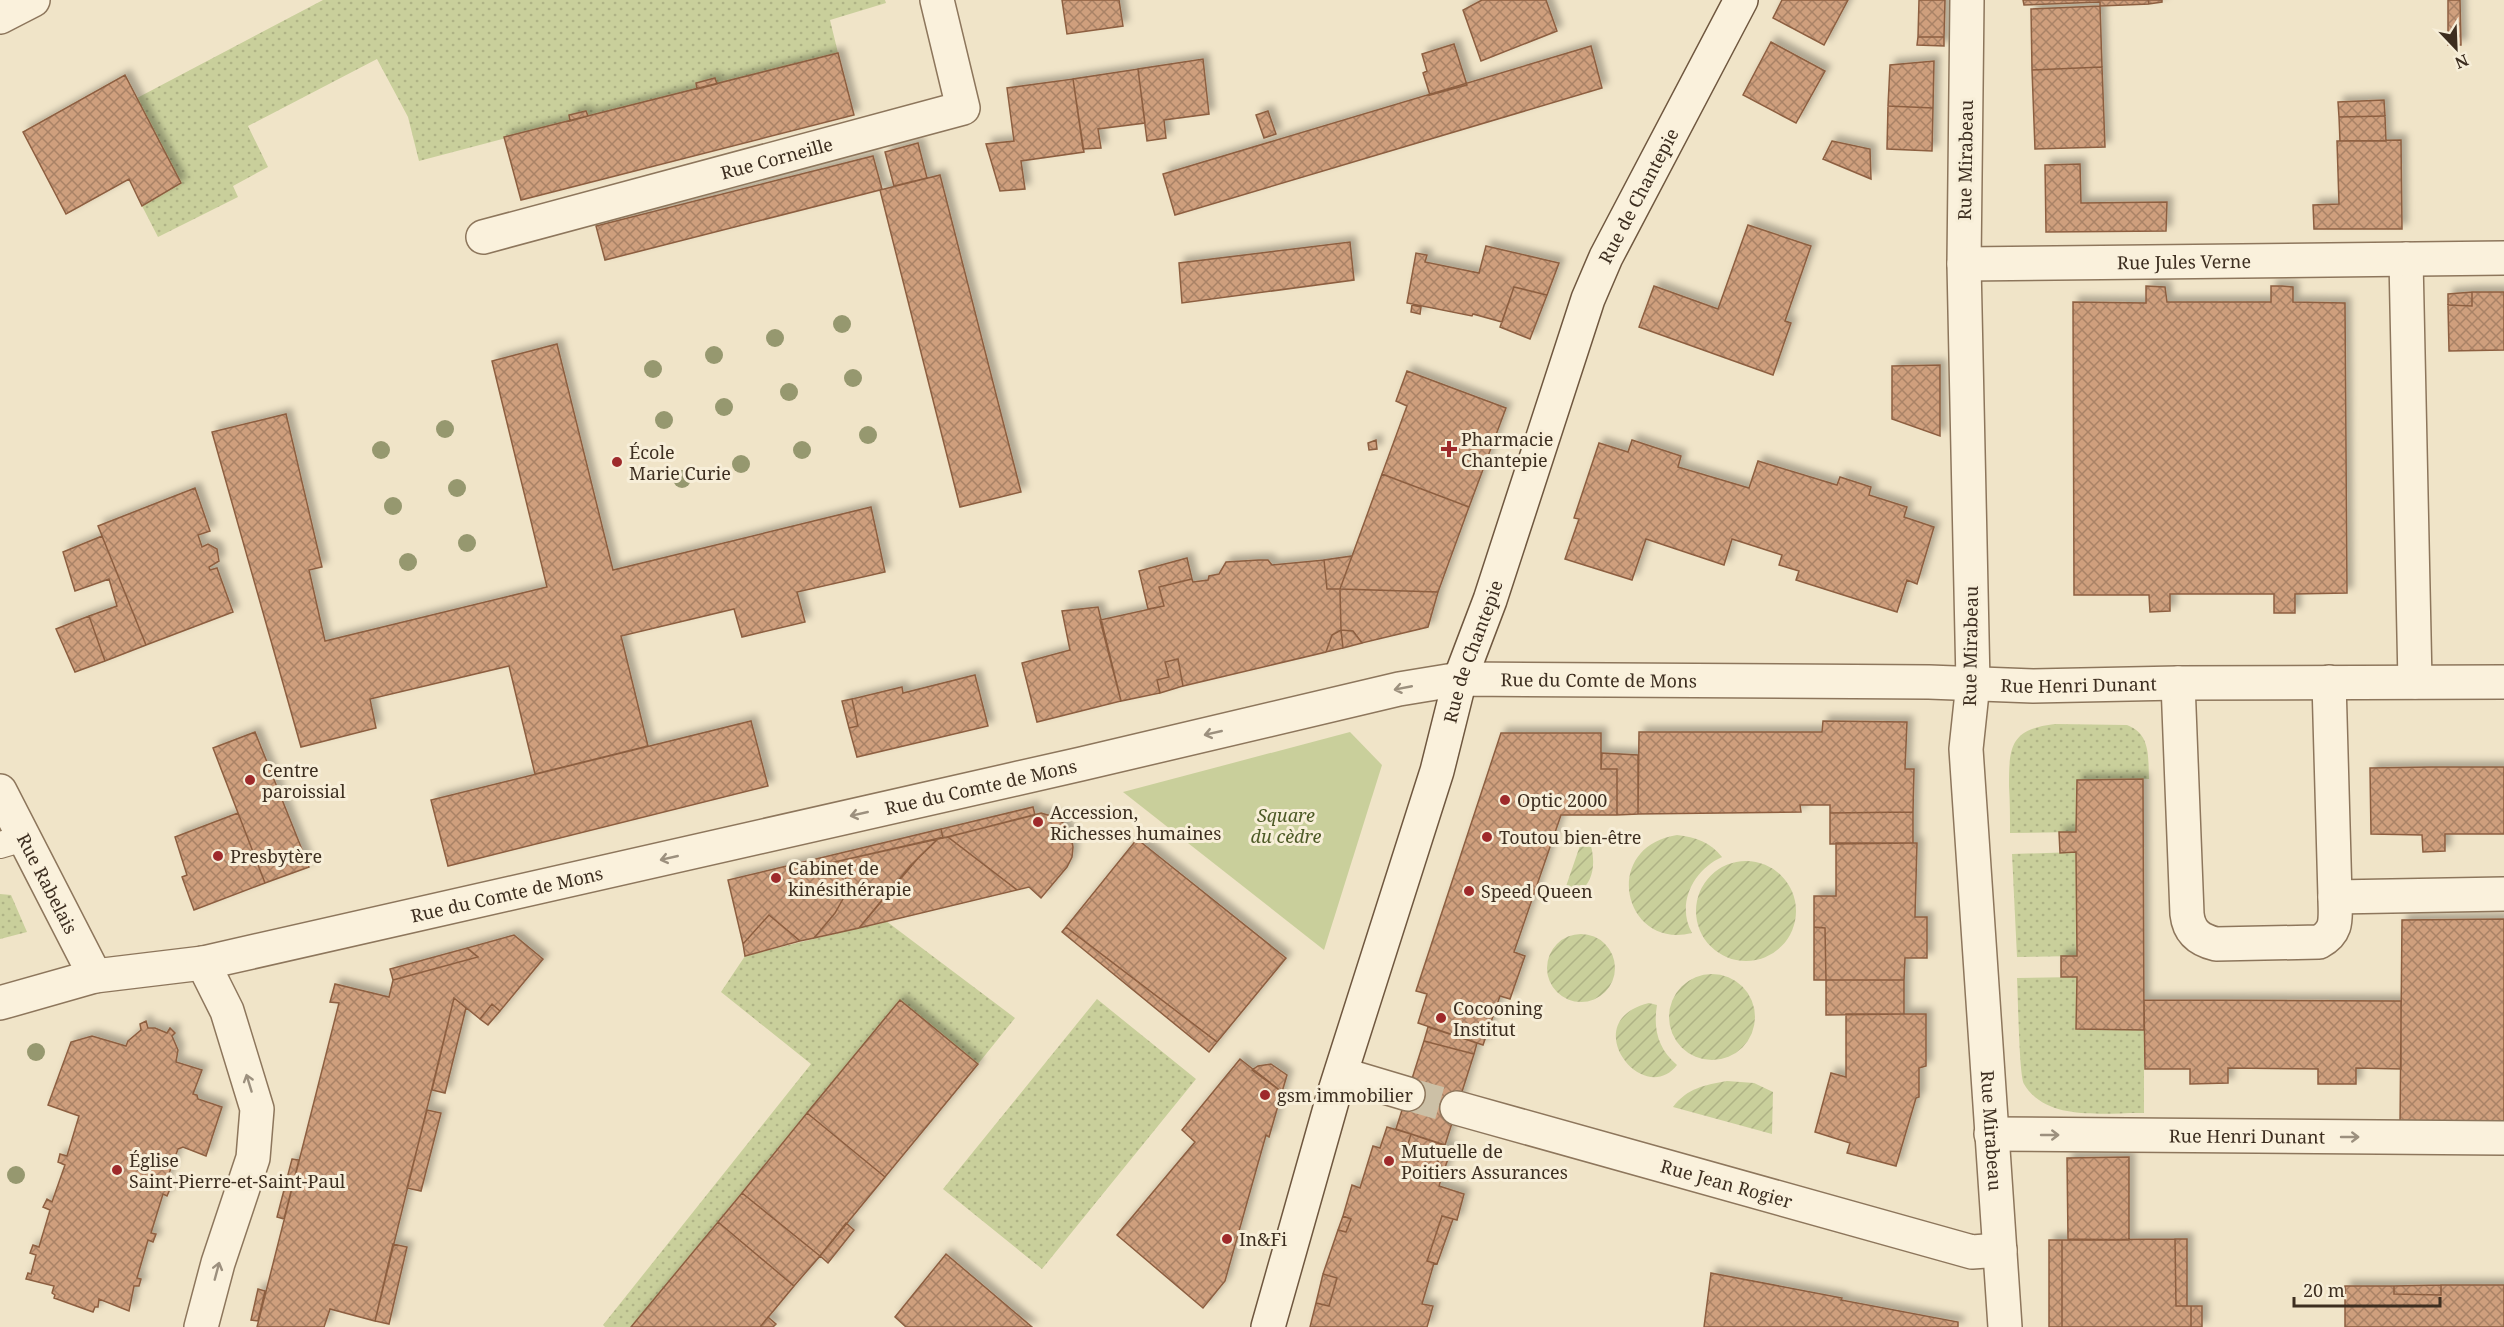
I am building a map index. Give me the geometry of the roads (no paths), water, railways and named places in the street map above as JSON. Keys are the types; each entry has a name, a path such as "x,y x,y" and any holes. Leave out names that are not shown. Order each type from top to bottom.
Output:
{"street":[{"path":"0,17 33,0"},
{"name":"Rue Corneille","path":"483,237 963,108 938,0"},
{"name":"Rue de Chantepie","path":"1268,1327 1341,1074 1437,771 1460,679 1490,600 1588,299 1606,257 1741,0"},
{"name":"Rue Mirabeau","path":"1967,0 1964,264 1973,683 1966,749 2005,1327"},
{"name":"Rue Jules Verne","path":"1964,264 2504,258"},
{"path":"2406,259 2415,682"},
{"name":"Rue du Comte de Mons","path":"0,1003 95,976 203,963 1081,764 1399,689 1460,679 1973,683"},
{"name":"Rue Henri Dunant","path":"1973,683 2033,687 2178,683 2504,681"},
{"path":"2178,683 2187,914 2192,931 2206,942 2216,944 2319,942 2329,936 2335,924 2329,682"},
{"name":"Rue Rabelais","path":"0,790 12,841 95,976"},
{"path":"2335,897 2504,894"},
{"path":"201,1327 253,1158 257,1109 226,1011 203,963"},
{"path":"1341,1074 1408,1094"},
{"name":"Rue Jean Rogier","path":"1457,1108 1972,1252 2000,1250"},
{"name":"Rue Henri Dunant","path":"1992,1134 2504,1138"}],"tunnel":[{"path":"1408,1094 1457,1108"}],"place":[{"name":"Pharmacie Chantepie","path":"1449,449"},
{"name":"École Marie Curie","path":"617,462"},
{"name":"Centre paroissial","path":"250,780"},
{"name":"Optic 2000","path":"1505,800"},
{"name":"Accession, Richesses humaines","path":"1038,822"},
{"name":"Toutou bien-être","path":"1487,837"},
{"name":"Presbytère","path":"218,856"},
{"name":"Cabinet de kinésithérapie","path":"776,878"},
{"name":"Speed Queen","path":"1469,891"},
{"name":"Cocooning Institut","path":"1441,1018"},
{"name":"gsm immobilier","path":"1265,1095"},
{"name":"Mutuelle de Poitiers Assurances","path":"1389,1161"},
{"name":"Église Saint-Pierre-et-Saint-Paul","path":"117,1170"},
{"name":"In&Fi","path":"1227,1239"}],"park label":[{"name":"Square du cèdre","path":"1286,825"}]}
